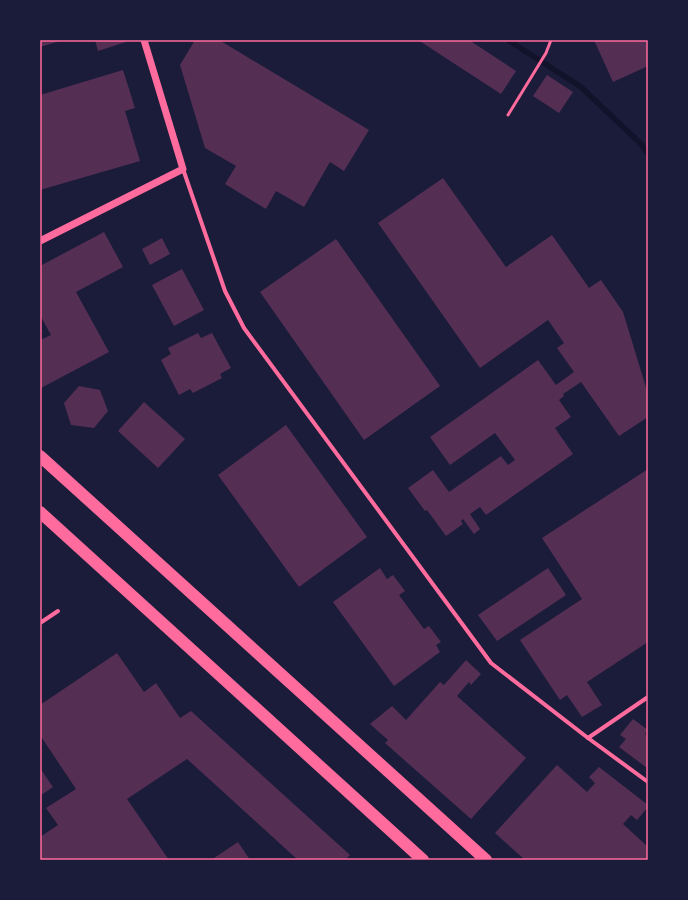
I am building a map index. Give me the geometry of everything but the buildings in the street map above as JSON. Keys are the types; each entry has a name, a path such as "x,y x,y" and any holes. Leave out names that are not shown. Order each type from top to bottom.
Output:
{"highway":[{"path":"40,456 486,860"},
{"path":"40,512 423,860"}],"street":[{"path":"144,40 183,169 225,291 244,328 491,663 648,782"},
{"path":"40,241 183,169"},
{"path":"40,623 58,611"},
{"path":"588,738 648,697"}],"lane":[{"path":"508,115 546,53 551,40"}],"waterway":[{"path":"508,40 581,87 641,144 648,154"}]}
